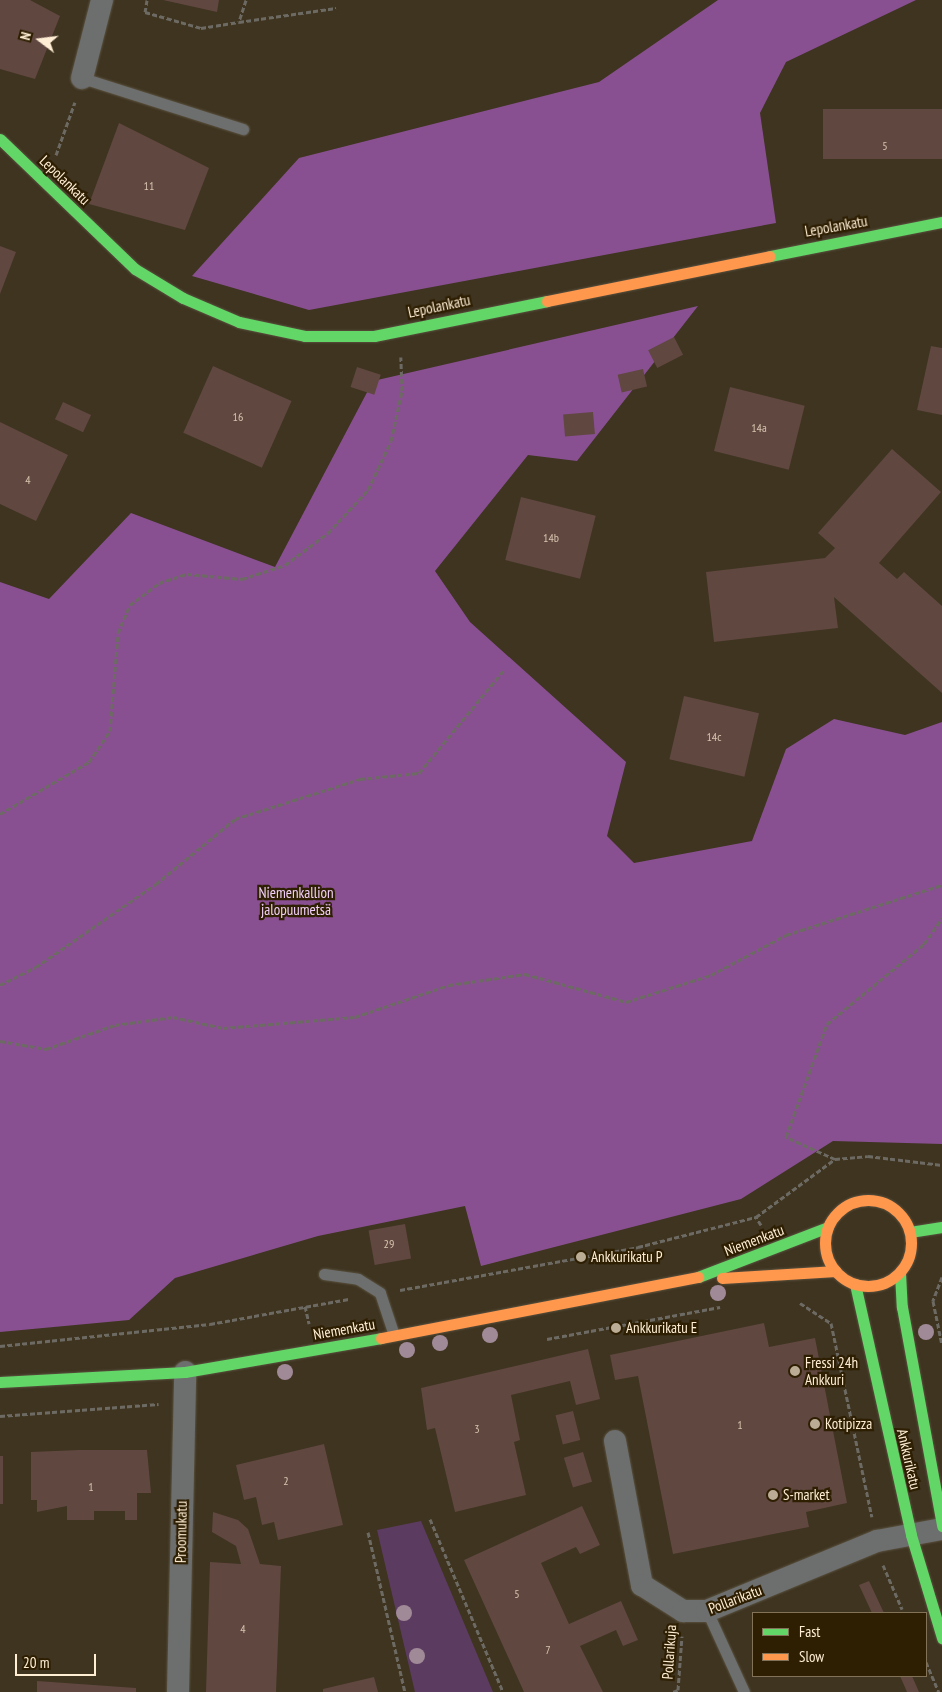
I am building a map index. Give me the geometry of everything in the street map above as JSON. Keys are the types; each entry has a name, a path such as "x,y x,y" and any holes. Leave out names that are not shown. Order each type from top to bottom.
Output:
{"street":[{"path":"82,78 102,0"},
{"name":"Lepolankatu","path":"0,139 135,269 184,298 240,322 304,336 374,336 401,329 942,222"},
{"path":"873,1200 894,1208 910,1232 910,1254 900,1272 876,1286 855,1284 836,1271 826,1250 828,1227 848,1205 873,1200"},
{"name":"Niemenkatu","path":"690,1280 776,1249 828,1227"},
{"path":"910,1232 942,1227"},
{"name":"Niemenkatu","path":"0,1382 185,1372 690,1280 836,1271"},
{"name":"Ankkurikatu","path":"900,1272 902,1307 942,1527"},
{"name":"Ankkurikatu","path":"855,1284 911,1535 942,1638"},
{"name":"Proomukatu","path":"178,1692 185,1372"},
{"path":"615,1441 642,1585 683,1611"},
{"name":"Pollarikatu","path":"683,1611 707,1611 877,1541 942,1527"}],"lane":[{"path":"82,78 243,129"},
{"path":"324,1274 358,1278 380,1293 394,1335"},
{"path":"707,1611 744,1692"}],"path":[{"path":"147,0 145,12 201,28 336,8"},
{"path":"239,22 246,0"},
{"path":"43,179 66,136 82,78"},
{"path":"0,814 89,762 110,731 118,633 130,605 159,583 187,574 242,578 285,565 328,533 368,490 391,442 402,391 401,329"},
{"path":"0,985 36,967 156,884 235,819 360,779 419,772 504,670"},
{"path":"0,1041 46,1049 115,1024 174,1017 223,1028 355,1018 449,985 525,974 626,1002 711,975 786,935 942,885"},
{"path":"942,918 924,944 827,1024 786,1137 835,1159 868,1156 942,1164"},
{"path":"776,1249 756,1217 835,1159"},
{"path":"942,1276 933,1302 942,1345"},
{"path":"831,1323 877,1541 904,1612"},
{"path":"430,1519 503,1692"},
{"path":"368,1532 405,1692"},
{"name":"Pollarikuja","path":"673,1692 678,1690 683,1611"},
{"path":"927,1664 939,1692"}],"shaded area":[{"path":"421,1521 493,1692 415,1692 377,1530"}],"green space":[{"path":"718,0 916,0 786,62 760,113 776,223 309,310 192,276 299,158 599,82"},
{"name":"Niemenkallion jalopuumetsä","path":"698,306 577,461 528,455 435,571 470,622 626,762 607,836 634,863 752,841 786,749 834,719 905,735 942,722 942,1144 833,1141 741,1199 481,1266 465,1206 318,1236 175,1278 129,1320 0,1332 0,582 49,599 131,513 275,567 373,381"}],"building":[{"path":"0,0 30,0 60,16 35,79 0,69"},
{"path":"163,0 219,0 217,12"},
{"path":"823,109 942,109 942,159 823,159"},
{"path":"119,123 209,168 185,230 89,204"},
{"path":"0,246 16,252 0,294"},
{"path":"674,337 683,355 657,368 648,350"},
{"path":"931,346 942,348 942,415 917,410"},
{"path":"213,366 292,401 262,468 183,433"},
{"path":"357,367 381,375 374,395 351,387"},
{"path":"643,369 647,387 622,392 618,375"},
{"path":"730,387 805,406 789,470 714,451"},
{"path":"63,402 91,415 83,432 55,419"},
{"path":"593,412 595,434 565,437 563,415"},
{"path":"0,422 68,455 36,521 0,504"},
{"path":"892,449 941,492 879,563 897,579 904,572 942,606 942,693 834,597 838,628 714,642 706,572 825,558 835,548 818,533"},
{"path":"521,497 596,516 580,579 505,560"},
{"path":"684,696 759,713 744,777 669,759"},
{"path":"405,1224 411,1258 375,1265 369,1230"},
{"path":"764,1323 769,1347 815,1338 847,1503 806,1512 809,1527 673,1554 638,1376 615,1380 610,1355"},
{"path":"588,1349 600,1399 576,1405 570,1381 511,1395 520,1440 514,1442 526,1495 455,1512 435,1428 427,1430 421,1388"},
{"path":"573,1411 580,1440 563,1444 556,1415"},
{"path":"324,1444 343,1525 278,1540 274,1522 262,1525 256,1497 244,1500 236,1465"},
{"path":"147,1450 151,1493 137,1493 137,1520 125,1520 125,1511 94,1511 94,1520 67,1520 67,1506 37,1512 37,1500 31,1500 31,1452"},
{"path":"583,1452 592,1482 573,1487 564,1458"},
{"path":"0,1456 3,1456 3,1504 0,1504"},
{"path":"582,1506 600,1545 580,1554 576,1547 541,1563 569,1624 621,1601 638,1640 623,1646 616,1630 580,1646 603,1692 524,1692 464,1560"},
{"path":"213,1512 238,1520 248,1529 260,1564 281,1566 276,1692 206,1692 210,1562 241,1564 236,1546 212,1532"},
{"path":"869,1581 884,1612 872,1612 859,1585"},
{"path":"374,1677 378,1692 323,1692 323,1689"},
{"path":"900,1677 912,1677 919,1692 907,1692"},
{"path":"37,1681 136,1688 136,1692 37,1692"}],"traffic: fast":[{"path":"0,139 135,269 183,298 239,322 305,336 374,336 547,301"},
{"path":"770,256 942,222"},
{"path":"698,1277 828,1227"},
{"path":"910,1232 942,1227"},
{"path":"900,1273 902,1307 942,1526"},
{"path":"855,1284 911,1535 942,1638"},
{"path":"0,1382 185,1372 381,1338"}],"traffic: slow":[{"path":"547,301 770,256"},
{"path":"868,1200 884,1203 892,1207 904,1219 908,1227 911,1243 908,1259 904,1267 892,1279 884,1283 868,1286 852,1283 844,1279 832,1267 828,1259 825,1243 828,1227 832,1219 844,1207 852,1203 868,1200"},
{"path":"722,1278 836,1271"},
{"path":"381,1338 698,1277"}],"place":[{"name":"Ankkurikatu P","path":"581,1257"},
{"name":"Ankkurikatu E","path":"616,1328"},
{"name":"Fressi 24h Ankkuri","path":"795,1371"},
{"name":"Kotipizza","path":"815,1424"},
{"name":"S-market","path":"773,1495"}]}
